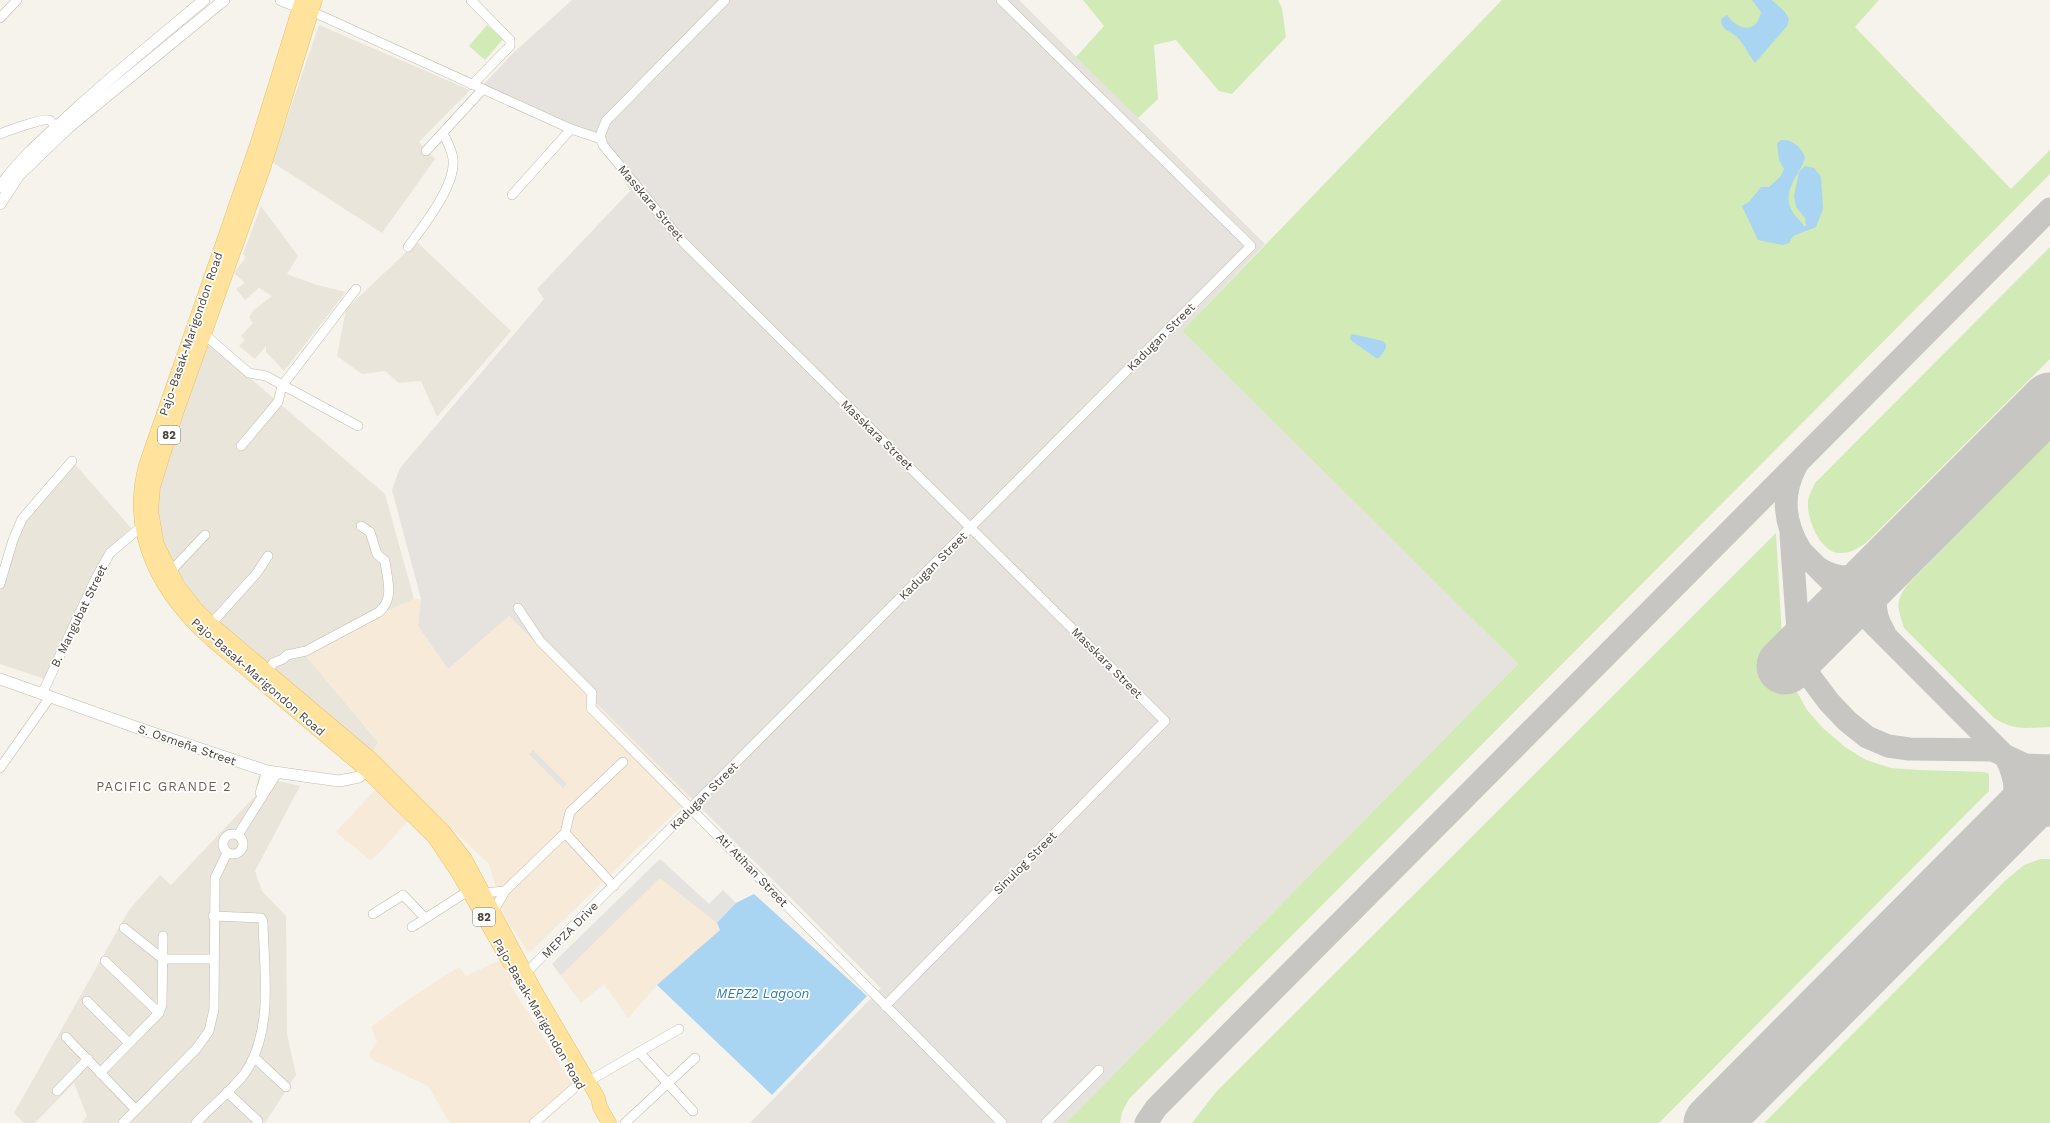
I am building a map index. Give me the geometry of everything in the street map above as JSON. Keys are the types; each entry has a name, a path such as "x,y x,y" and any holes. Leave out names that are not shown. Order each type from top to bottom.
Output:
{"main road":[{"name":"Pajo-Basak-Marigondon Road","path":"308,5 258,142 205,311 141,482 141,527 147,547 171,597 190,619 212,640 370,766"},
{"name":"Pajo-Basak-Marigondon Road","path":"205,311 204,334 175,416 153,487 151,511 154,533 170,572 186,598 211,624 268,672 387,782 443,831 465,860 563,1040 584,1083"},
{"name":"Pajo-Basak-Marigondon Road","path":"387,782 435,838 584,1083 598,1098 600,1107 609,1123"}],"street":[{"path":"0,18 17,0"},
{"path":"0,187 12,170 32,148 56,126 204,0"},
{"path":"0,204 19,175 69,128 148,65 224,0"},
{"path":"281,0 308,5 472,85 571,129 601,139 606,121 725,0"},
{"path":"471,0 510,40 510,46 472,85"},
{"name":"Kadugan Street","path":"614,886 1251,246 1001,0"},
{"path":"139,54 148,65"},
{"path":"426,151 483,89"},
{"path":"0,134 15,127 30,125 44,120 50,121 56,126"},
{"path":"512,195 571,129"},
{"path":"408,247 442,195 452,173 453,160 451,151 443,133"},
{"name":"Masskara Street","path":"601,139 603,145 680,239 1165,721"},
{"path":"241,446 278,402 282,386 356,290"},
{"path":"204,334 248,373 266,376 358,426"},
{"path":"0,584 13,540 22,519 72,461"},
{"path":"268,672 273,663 278,660 283,659 287,655 312,648 379,612 386,606 389,597 385,561 377,554 370,532 361,526"},
{"name":"B. Mangubat Street","path":"0,768 46,696 95,580 110,553 141,527"},
{"path":"170,572 205,535"},
{"path":"211,624 256,574 268,556"},
{"name":"Ati Atihan Street","path":"518,608 540,641 592,693 590,708 692,808 885,1006 1002,1123"},
{"name":"S. Osmeña Street","path":"0,679 46,696 272,772 339,781 354,779 370,766"},
{"name":"Sinulog Street","path":"885,1006 1165,721"},
{"path":"493,912 505,891 565,833 570,812 623,762"},
{"path":"238,835 254,810 272,772"},
{"path":"565,833 614,886"},
{"path":"229,834 238,835 243,841 242,848 234,854 227,853 223,848 224,838 229,834"},
{"path":"123,1123 135,1109 196,1049 208,1031 214,1009 213,916 215,878 227,853"},
{"name":"MEPZA Drive","path":"526,973 614,886"},
{"path":"412,927 468,891"},
{"path":"482,893 505,891"},
{"path":"374,914 403,895 425,918"},
{"path":"198,1122 244,1074 254,1057 265,1017 263,922 261,918 213,916"},
{"path":"124,928 162,959 214,959"},
{"path":"100,1072 158,1013 162,1005 163,936"},
{"path":"105,961 158,1013"},
{"path":"87,1000 129,1043"},
{"path":"534,1123 584,1083 679,1029"},
{"path":"66,1037 135,1109"},
{"path":"639,1052 693,1110"},
{"path":"254,1057 286,1087"},
{"path":"625,1123 695,1058"},
{"path":"57,1091 88,1059"},
{"path":"1046,1123 1099,1070"},
{"path":"227,1092 258,1121"}],"shaded area":[{"path":"572,0 1019,0 1265,244 1182,331 1518,664 1066,1123 750,1123 881,988 509,616 448,669 418,626 421,599 392,490 400,468 544,299 537,289 630,191 598,136 483,85 512,54"},
{"path":"319,25 470,90 419,142 435,159 382,233 272,162"},
{"path":"261,206 298,256 287,274 317,285 346,292 284,371 266,352 266,346 255,359 239,346 245,340 241,336 253,323 249,317 254,310 272,296 259,288 245,300 236,289 245,283 234,273 246,257 243,254"},
{"path":"417,242 511,331 437,417 421,381 399,383 385,371 362,374 337,356 346,309"},
{"path":"207,341 385,494 414,599 301,650 378,742 372,754 200,605 165,553 157,516 160,490 178,428"},
{"path":"72,461 131,528 106,551 48,680 0,664 0,582 22,519"},
{"path":"414,599 421,599 418,626 448,669 509,616 690,798 529,953 505,917 489,864 372,754 378,742 301,650"},
{"path":"533,750 567,784 563,788 529,754"},
{"path":"258,776 300,786 255,871 262,891 286,916 287,1034 296,1075 265,1123 82,1123 87,1116 74,1083 35,1123 24,1123 14,1113 129,910 160,875 171,885 256,795"},
{"path":"376,789 409,820 378,854 370,860 336,832"},
{"path":"660,859 709,904 723,890 736,903 717,923 720,930 657,985 628,1018 604,984 581,1003 552,964"},
{"path":"660,859 709,904 723,890 736,903 717,923 660,878 561,975 552,964"},
{"path":"502,959 513,980 510,984 572,1084 531,1123 450,1123 428,1086 373,1060 369,1054 377,1041 371,1027 409,999 459,967 466,976"}],"green space":[{"path":"1083,0 1278,0 1282,8 1286,37 1232,94 1219,91 1176,40 1154,45 1158,99 1138,118 1076,57 1104,26"},
{"path":"1502,0 1879,0 1855,27 2011,189 2050,150 2050,174 1129,1099 1122,1112 1120,1123 1066,1123 1518,664 1182,331"},
{"path":"487,25 503,39 485,60 469,46"},
{"path":"2050,247 2050,359 1866,543 1845,553 1834,552 1828,549 1817,536 1810,520 1808,500 1815,483"},
{"path":"2050,441 2050,727 2021,728 2008,725 1994,718 1904,628 1898,605 1908,584"},
{"path":"1776,533 1783,654 1790,679 1807,710 1823,728 1845,747 1866,760 1891,768 1985,772 1989,774 1989,791 1659,1123 1192,1123 1216,1092"},
{"path":"2040,859 2050,859 2050,1123 1764,1123 2007,879 2024,865"}],"water":[{"path":"1752,0 1772,0 1785,12 1789,19 1787,26 1755,63 1740,40 1724,28 1721,23 1721,19 1727,15 1736,24 1742,27 1747,28 1756,24 1761,12"},
{"path":"1781,140 1796,144 1802,150 1805,158 1789,192 1790,206 1794,214 1804,226 1806,226 1805,218 1796,207 1794,196 1799,172 1805,166 1814,168 1821,177 1823,209 1816,227 1793,236 1789,243 1783,245 1758,240 1742,206 1749,202 1761,187 1769,187 1781,176 1784,169 1779,160 1777,143"},
{"path":"1352,334 1383,341 1386,348 1379,358 1376,358 1352,341 1350,338"},
{"name":"MEPZ2 Lagoon","path":"754,894 867,996 772,1095 657,985 720,930 717,923 736,903"}],"taxiway":[{"path":"1146,1123 1156,1108 2050,209"},
{"path":"1796,466 1788,487 1786,509 1795,541 1801,551 2005,756 2012,773 2015,790 2014,807 2008,825"},
{"path":"1791,535 1798,631 1802,656 1811,678 1829,702 1847,721 1867,737 1888,746 1909,749 1993,750 2025,765 2050,766"},
{"path":"1820,569 1837,576 1854,577 1871,573 1887,564"},
{"path":"1884,632 1877,615 1875,598 1879,580 1887,564"},
{"path":"2008,825 2028,816 2050,815"}],"runway":[{"path":"1785,666 2050,401"},
{"path":"1712,1123 2050,783"}],"district":[{"name":"PACIFIC GRANDE 2","path":"164,786"}]}
